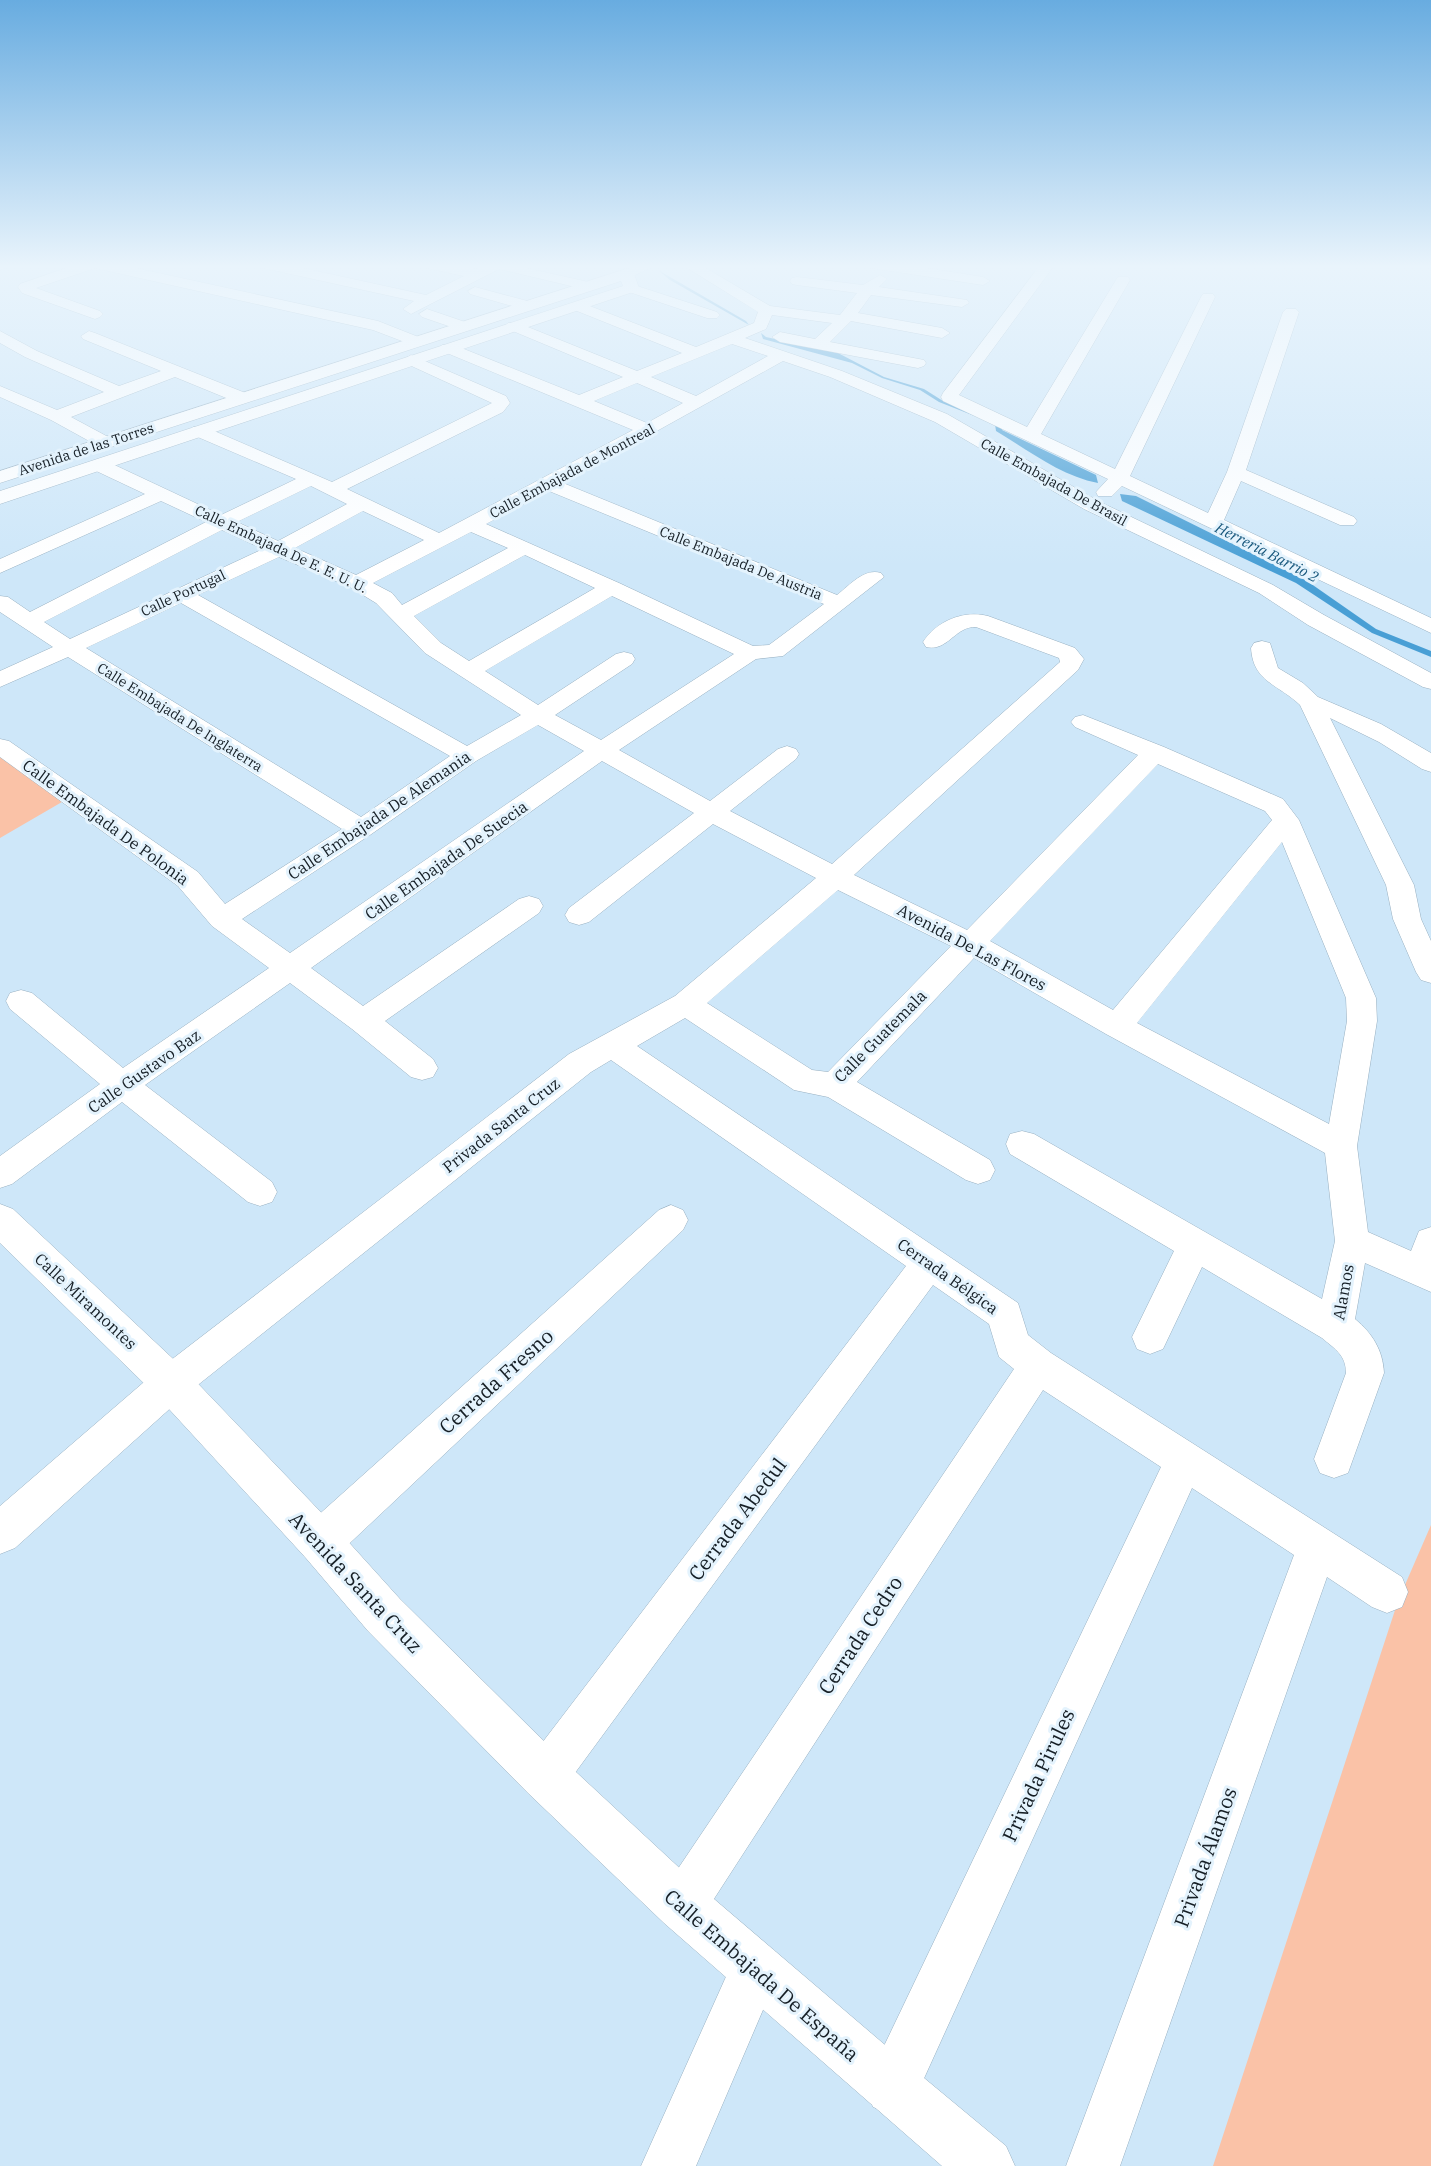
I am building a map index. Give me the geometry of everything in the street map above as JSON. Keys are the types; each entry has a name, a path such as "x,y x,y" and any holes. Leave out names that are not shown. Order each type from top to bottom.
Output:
{"main road":[{"name":"Avenida de las Torres","path":"0,477 342,365"},
{"path":"0,498 396,365"},
{"path":"141,432 159,444"},
{"name":"Calle Miramontes","path":"0,1220 171,1383"},
{"name":"Avenida Santa Cruz","path":"171,1383 320,1542 384,1616 545,1776"},
{"name":"Calle Embajada De España","path":"545,1776 681,1905 981,2164"}],"street":[{"path":"56,365 120,393"},
{"path":"160,365 242,398"},
{"path":"333,489 501,404 500,400 422,365"},
{"path":"489,365 649,430"},
{"path":"607,365 699,403"},
{"path":"577,402 664,365"},
{"name":"Calle Embajada de Montreal","path":"357,583 548,484 765,365"},
{"name":"Calle Embajada De Brasil","path":"810,365 941,418 1091,505 1266,589 1316,620 1431,682"},
{"path":"973,365 949,397 1431,626"},
{"path":"1031,435 1072,365"},
{"path":"1091,505 1120,478 1175,365"},
{"path":"1214,521 1236,472 1273,365"},
{"path":"57,416 175,371"},
{"path":"0,391 57,416 106,443"},
{"path":"199,431 312,479 439,540"},
{"name":"Calle Embajada De E. E. U. U.","path":"99,465 357,583 384,598 433,648 538,715 601,751"},
{"path":"1236,472 1347,521"},
{"path":"29,621 222,522 312,479"},
{"name":"Calle Embajada De Austria","path":"548,484 839,603"},
{"path":"0,567 160,494"},
{"name":"Calle Portugal","path":"0,680 279,549 363,503"},
{"path":"471,525 612,587 750,653"},
{"path":"401,614 524,547"},
{"path":"839,603 874,577"},
{"path":"469,671 612,587"},
{"path":"181,594 467,756"},
{"name":"Calle Embajada De Inglaterra","path":"0,602 68,647 361,829"},
{"name":"Calle Embajada De Austria","path":"601,751 750,653 775,651 839,603"},
{"name":"Privada Santa Cruz","path":"0,1533 171,1383 580,1063 686,1004 835,877 1070,665 1073,659 1067,653 980,621 968,619 960,622 934,642"},
{"path":"1262,648 1262,664 1268,673 1293,686 1310,702 1400,885 1407,919 1431,972"},
{"name":"Calle Embajada De Alemania","path":"222,919 361,829 467,756 538,715 624,659"},
{"path":"1310,702 1344,715 1406,747 1431,764"},
{"path":"1083,722 1275,806 1286,820 1117,1026"},
{"name":"Calle Embajada De Polonia","path":"0,746 188,879 222,919 363,1021 423,1068"},
{"name":"Avenida De Las Flores","path":"601,751 712,813 835,877 970,943 1117,1026 1341,1146"},
{"name":"Calle Embajada De Suecia","path":"291,970 601,751"},
{"name":"Calle Guatemala","path":"686,1004 805,1081 835,1085 1155,752"},
{"path":"579,915 788,754"},
{"name":"Alamos","path":"1286,820 1361,998 1362,1021 1341,1146 1352,1241 1335,1326 1357,1344 1366,1359 1366,1366 1334,1459"},
{"path":"363,1021 529,906"},
{"name":"Calle Gustavo Baz","path":"0,1174 122,1085 291,970"},
{"path":"21,1001 122,1085 260,1192"},
{"name":"Cerrada Bélgica","path":"614,1046 1005,1315 1012,1345 1038,1365 1387,1593"},
{"path":"835,1085 978,1170"},
{"path":"1022,1144 1335,1326"},
{"name":"Cerrada Fresno","path":"320,1542 672,1220"},
{"path":"1352,1241 1428,1263"},
{"path":"1150,1337 1195,1245"},
{"name":"Cerrada Abedul","path":"545,1776 930,1263"},
{"name":"Cerrada Cedro","path":"681,1905 1038,1365"},
{"name":"Privada Pirules","path":"892,2088 1184,1461"},
{"name":"Privada Álamos","path":"1093,2166 1317,1548"},
{"path":"668,2166 756,1968"}],"shaded area":[{"path":"0,740 74,795 0,838"},
{"path":"1431,1525 1431,2166 1213,2166 1398,1601"}],"water":[{"path":"856,365 861,365 884,377 924,389 943,401 1001,423 1002,430 1096,475 1098,483 1071,475 1033,454 996,431 995,424 939,402 920,390 882,378"},
{"path":"1120,494 1136,496 1307,581 1376,629 1431,651 1431,657 1372,633 1296,583 1122,501"}],"water label":[{"name":"Herreria Barrio 2","path":"1267,552"}]}
